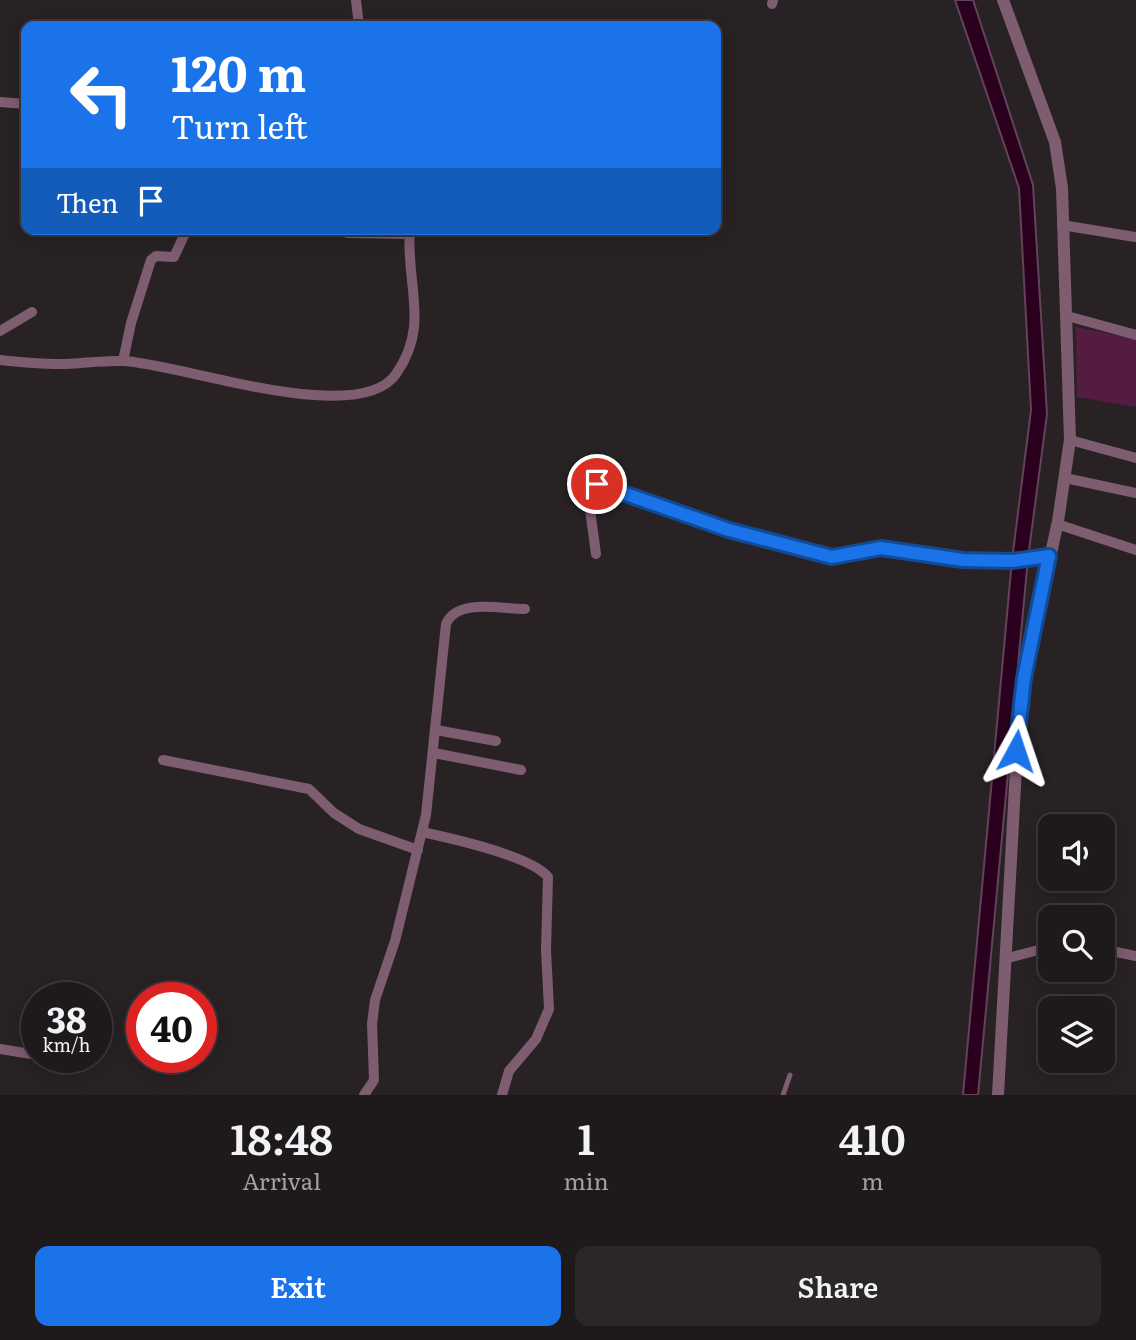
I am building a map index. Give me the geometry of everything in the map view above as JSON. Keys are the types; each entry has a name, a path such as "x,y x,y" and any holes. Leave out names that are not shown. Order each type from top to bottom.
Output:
{"street":[{"path":"356,0 358,21"},
{"path":"998,1095 1008,958 1019,714 1057,524 1070,440 1062,188 1055,142 1003,0"},
{"path":"0,102 21,104"},
{"path":"1062,225 1135,237"},
{"path":"123,361 131,323 151,260 156,256 174,257 184,235"},
{"path":"0,360 58,364 123,361 248,388 346,394 378,388 390,382 398,372 417,321 409,260 410,235"},
{"path":"0,331 32,312"},
{"path":"1067,316 1136,335"},
{"path":"1070,440 1136,458"},
{"path":"1065,478 1136,493"},
{"path":"596,554 588,495 597,484 729,530 832,557 881,548 963,560 1012,561 1049,556"},
{"path":"1057,524 1136,550"},
{"path":"364,1095 374,1080 372,1024 375,1000 395,941 422,832 449,617 466,608 525,609"},
{"path":"436,730 496,741"},
{"path":"434,753 521,770"},
{"path":"163,760 309,789 352,825 418,850"},
{"path":"422,832 491,850 541,870 548,877 546,950 549,1009 536,1039 509,1071 502,1095"},
{"path":"1008,958 1038,950"},
{"path":"1115,952 1136,956"},
{"path":"0,1049 21,1052"}],"lane":[{"path":"783,1095 790,1075"}],"shaded area":[{"path":"955,0 973,0 1033,185 1047,414 1028,558 978,1095 963,1095 1012,560 1031,410 1019,188"},
{"path":"1076,327 1136,339 1136,407 1077,397"}],"route":[{"path":"597,484 729,530 832,557 881,548 963,560 1012,561 1049,556 1024,678 1016,751"}]}
